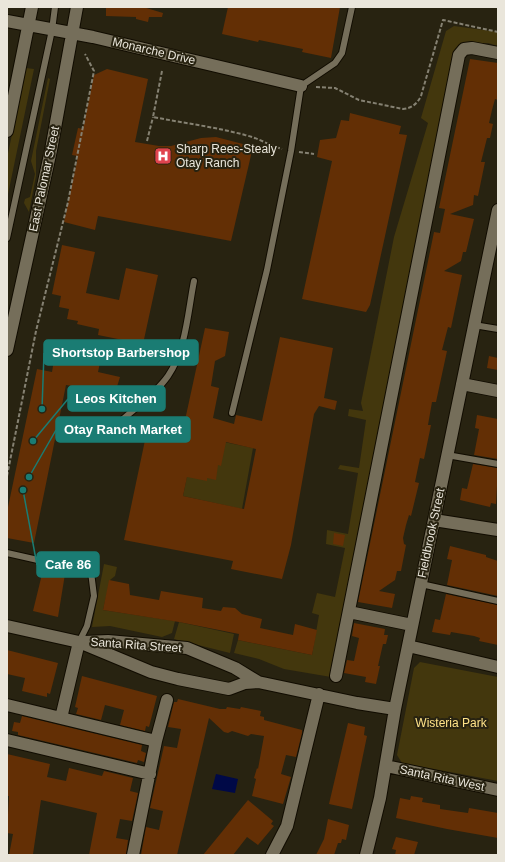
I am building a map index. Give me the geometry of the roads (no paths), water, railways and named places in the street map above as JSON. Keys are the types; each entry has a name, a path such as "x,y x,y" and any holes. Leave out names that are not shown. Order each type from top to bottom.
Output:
{"street":[{"path":"7,131 32,7"},
{"name":"East Palomar Street","path":"7,350 51,150 77,7"},
{"name":"Monarche Drive","path":"7,21 73,34 301,86"},
{"path":"336,676 459,55 464,49 472,48 498,54"},
{"name":"Fieldbrook Street","path":"366,855 371,841 386,766 395,709 474,325 493,257 498,210"},
{"path":"462,384 498,391"},
{"path":"434,520 498,530"},
{"path":"349,612 412,625"},
{"name":"Santa Rita Street","path":"7,626 79,642 151,672 178,679 229,689 245,682 258,682 357,703 395,709"},
{"name":"Santa Rita Street","path":"79,642 108,641 187,648 235,668 258,682"},
{"path":"61,718 79,642"},
{"path":"408,646 498,667"},
{"path":"272,855 282,838 289,819 319,694"},
{"path":"133,855 156,742 167,700"},
{"path":"7,706 156,742"},
{"path":"7,740 150,774"},
{"name":"Santa Rita West","path":"386,766 498,790"}],"lane":[{"path":"7,238 52,30 55,7"},
{"path":"232,413 267,270 291,150 301,86 335,62 342,53 352,7"},
{"path":"123,419 153,393 168,376 180,349 194,281"},
{"path":"474,325 498,329"},
{"path":"448,455 498,464"},
{"path":"7,553 91,572"},
{"path":"79,642 86,626 94,596 91,572 94,556"},
{"path":"421,584 498,601"}],"place":[{"name":"Sharp Rees-Stealy Otay Ranch","path":"163,156"},
{"name":"Shortstop Barbershop","path":"42,409"},
{"name":"Leos Kitchen","path":"33,441"},
{"name":"Otay Ranch Market","path":"29,477"},
{"name":"Cafe 86","path":"23,490"}],"park label":[{"name":"Wisteria Park","path":"451,723"}]}
